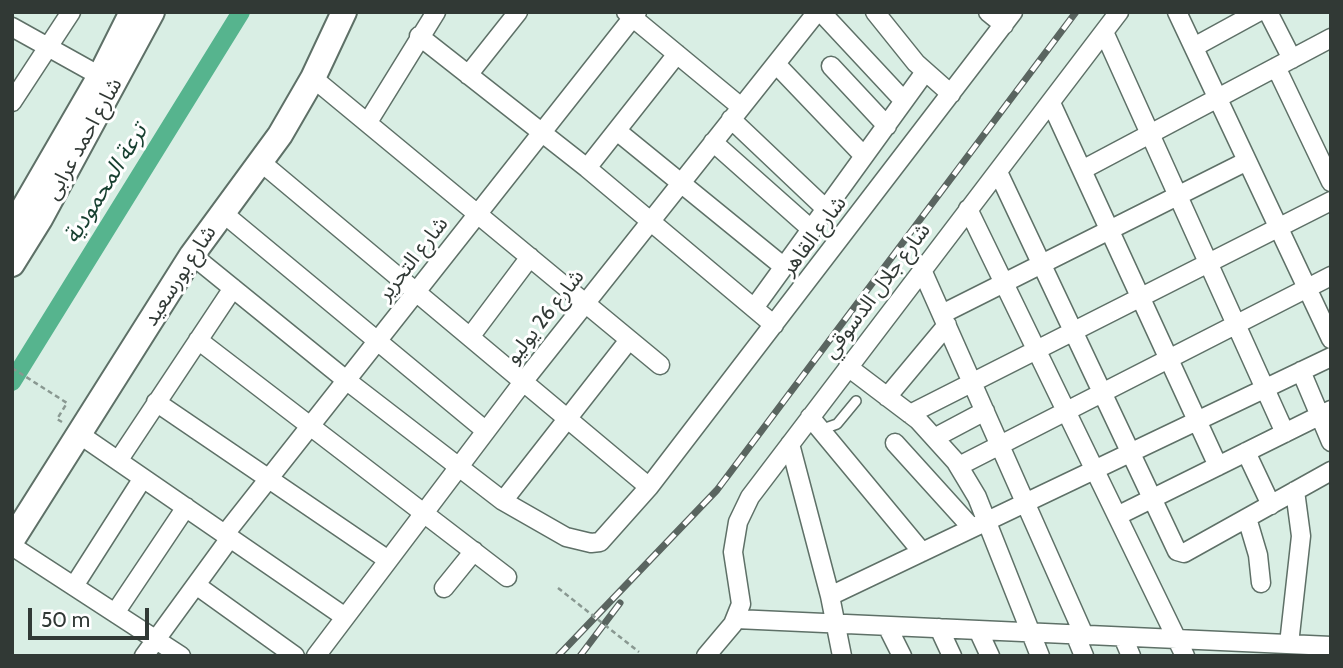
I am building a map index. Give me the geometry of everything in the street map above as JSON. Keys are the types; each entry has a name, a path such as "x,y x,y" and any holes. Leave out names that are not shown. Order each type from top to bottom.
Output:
{"main road":[{"name":"شارع احمد عرابى","path":"12,264 26,219 100,76 133,26 152,12"},
{"name":"شارع بورسعيد","path":"12,540 192,255 249,174 262,163 313,78 344,12"},
{"name":"شارع احمد عرابى","path":"26,219 133,26"}],"street":[{"path":"12,102 71,12"},
{"path":"368,122 436,12"},
{"path":"468,75 517,12"},
{"path":"875,12 925,72 951,94"},
{"path":"988,12 1008,18"},
{"name":"شارع جلال الدسوقي","path":"736,619 741,604 733,552 738,522 750,497 790,444 815,424 848,367 1119,12"},
{"path":"1177,12 1331,339"},
{"path":"1194,47 1258,12"},
{"path":"1268,12 1292,59"},
{"path":"816,13 904,102"},
{"name":"شارع 26 يوليو","path":"316,656 523,382 816,13"},
{"path":"632,14 736,113 827,210"},
{"name":"شارع التحرير","path":"144,656 268,479 632,14"},
{"name":"شارع القاهر","path":"192,255 346,380 503,501 566,537 591,543 606,538 649,487 1008,18"},
{"path":"12,27 100,76"},
{"path":"1104,32 1285,433"},
{"path":"419,36 650,219 774,326"},
{"path":"1082,170 1330,40"},
{"path":"587,168 677,54"},
{"path":"776,64 864,156"},
{"path":"831,66 887,125"},
{"path":"1276,67 1331,182"},
{"name":"شارع القاهر","path":"754,308 925,72"},
{"path":"313,78 660,365"},
{"path":"1051,103 1218,466"},
{"path":"617,131 784,267"},
{"path":"713,142 812,230"},
{"path":"887,397 944,319 1004,283 1247,161"},
{"path":"262,163 649,487"},
{"path":"998,172 1177,551 1184,553 1331,471"},
{"path":"911,414 1331,201"},
{"path":"968,209 1181,648"},
{"path":"223,212 486,431"},
{"path":"470,337 530,257"},
{"path":"922,270 1026,503 1080,634 1084,656"},
{"path":"959,466 1331,276"},
{"path":"118,461 233,288"},
{"path":"198,340 507,577"},
{"path":"503,501 629,340"},
{"path":"830,596 1331,357"},
{"path":"848,367 911,414 936,437 959,466 979,525 1040,656"},
{"path":"1301,372 1325,412 1331,442"},
{"path":"156,402 388,561"},
{"path":"936,437 985,411"},
{"path":"1117,516 1325,412"},
{"path":"815,424 922,552"},
{"path":"79,434 345,617"},
{"path":"895,443 979,525"},
{"path":"790,444 830,596 842,656"},
{"path":"1246,452 1271,505"},
{"path":"74,586 143,478"},
{"path":"1289,644 1301,536 1295,491"},
{"path":"115,613 186,508"},
{"path":"1247,518 1258,555 1261,583"},
{"path":"12,546 181,656"},
{"path":"444,588 474,551"},
{"path":"196,585 295,656"},
{"path":"711,653 736,619 1080,634 1123,637 1181,648 1289,644 1326,649"},
{"path":"887,626 902,656"},
{"path":"939,628 952,656"},
{"path":"978,630 990,656"},
{"path":"1123,637 1131,656"}],"lane":[{"path":"815,424 837,424 856,401"}],"path":[{"path":"12,368 67,403 57,419"},
{"path":"558,588 639,652"}],"waterway":[{"name":"ترعة المحمودية","path":"12,382 241,12"}],"railway":[{"path":"558,656 717,490 1076,12"},
{"path":"580,656 620,603"}]}
